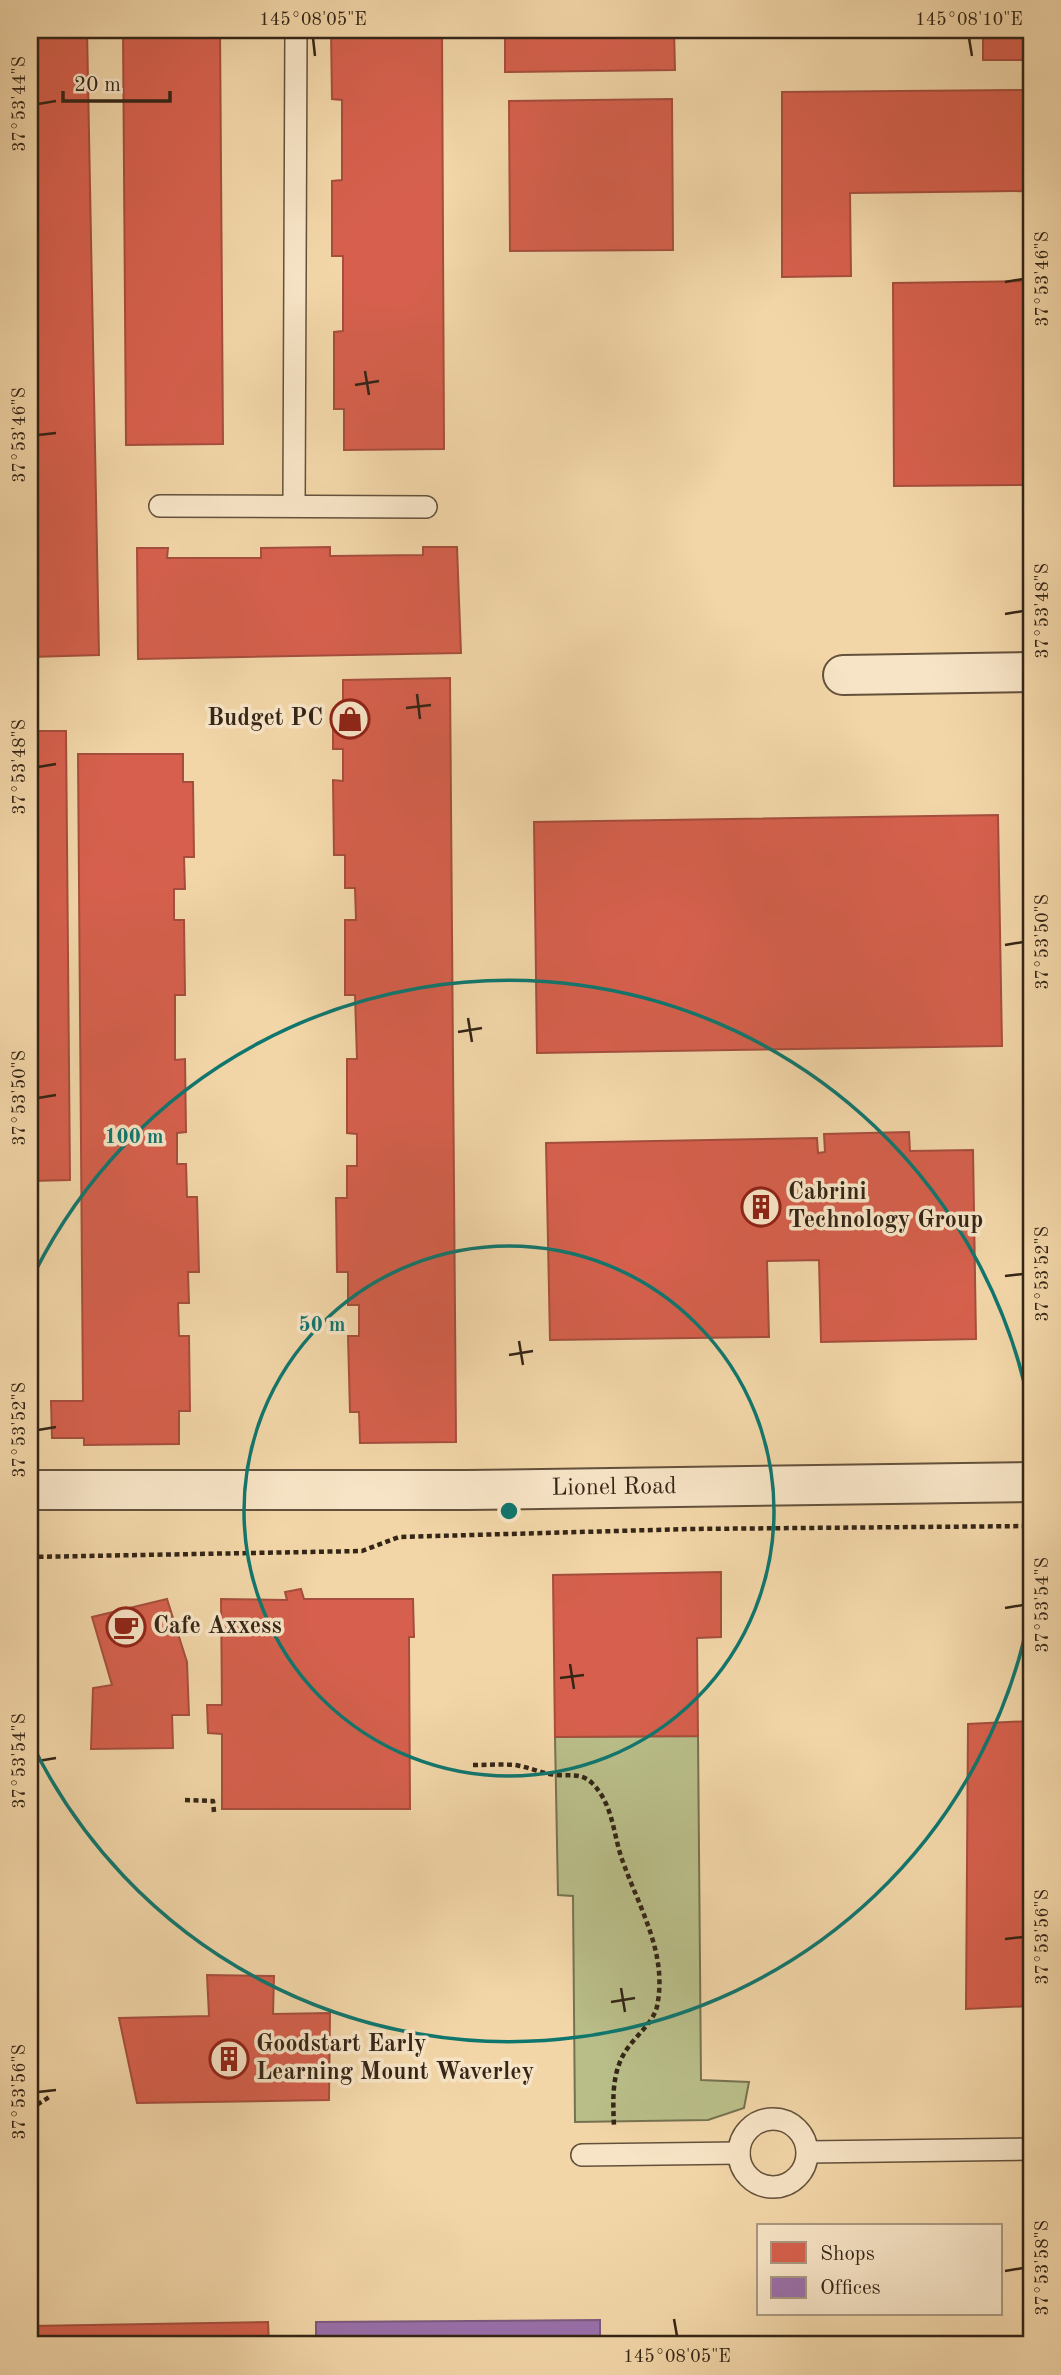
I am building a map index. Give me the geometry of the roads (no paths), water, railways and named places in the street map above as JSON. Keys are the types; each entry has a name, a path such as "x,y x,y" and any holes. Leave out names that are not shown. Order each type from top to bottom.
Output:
{"street":[{"path":"843,675 1031,672"},
{"name":"Lionel Road","path":"30,1490 466,1490 1031,1482"}],"lane":[{"path":"294,506 296,30"},
{"path":"160,506 426,507"},
{"path":"766,2120 790,2123 799,2131 808,2152 801,2174 792,2183 780,2187 767,2187 756,2183 741,2165 739,2153 747,2131 766,2120"},
{"path":"808,2152 1031,2150"},
{"path":"582,2155 739,2153"}],"place":[{"name":"Budget PC","path":"350,719"},
{"name":"Cabrini Technology Group","path":"761,1207"},
{"name":"Cafe Axxess","path":"126,1627"},
{"name":"Goodstart Early Learning Mount Waverley","path":"229,2059"}]}
